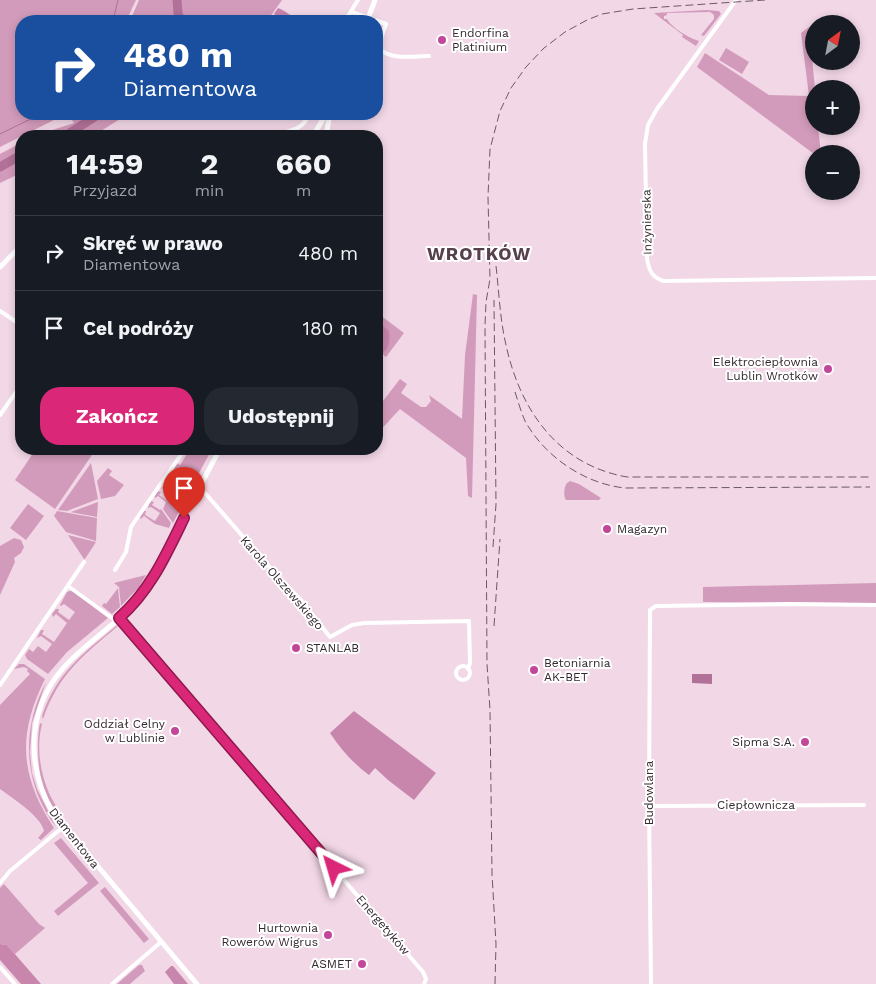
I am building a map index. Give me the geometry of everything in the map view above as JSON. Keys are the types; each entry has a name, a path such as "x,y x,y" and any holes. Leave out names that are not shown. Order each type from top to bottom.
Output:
{"street":[{"path":"350,15 358,0"},
{"path":"370,15 376,0"},
{"name":"Inżynierska","path":"736,0 657,109 648,125 645,144 647,259 650,271 656,278 664,281 876,278"},
{"path":"352,12 358,15"},
{"path":"383,51 393,56 429,56"},
{"path":"290,130 302,126 307,120"},
{"path":"0,267 15,252"},
{"path":"0,311 15,321"},
{"path":"0,415 15,394"},
{"path":"115,570 126,552 131,527 181,455"},
{"name":"Diamentowa","path":"198,984 63,826 46,801 37,778 33,748 37,720 46,694 59,672 72,658 135,603 150,583 217,455"},
{"path":"170,471 198,490"},
{"name":"Karola Olszewskiego","path":"198,490 210,499 280,580 301,600 330,637 352,625 364,623 469,621 470,663 468,668"},
{"path":"0,684 84,562"},
{"name":"Energetyków","path":"68,586 117,620 424,972 426,979 424,984"},
{"name":"Budowlana","path":"651,984 649,806 650,610 656,606 656,600"},
{"path":"656,606 876,605"},
{"name":"Ciepłownicza","path":"649,806 864,805"},
{"path":"0,883 10,871 63,826"},
{"path":"112,984 161,942"},
{"path":"0,968 15,984"}],"shaded area":[{"path":"0,0 136,0 129,15 15,15 15,120 54,120 34,130 15,130 15,140 0,147"},
{"path":"139,0 282,0 271,15 133,15"},
{"path":"278,8 291,15 276,15 274,14"},
{"path":"719,11 721,14 704,36 701,35 714,19 714,15 710,12 667,13 664,16 664,19 667,19 677,29 699,41 696,46 682,37 683,35 654,13"},
{"path":"805,30 805,64 801,33"},
{"path":"726,48 749,62 742,74 719,60"},
{"path":"705,53 769,95 805,96 805,135 819,135 820,145 805,145 805,147 697,67"},
{"path":"806,70 813,70 814,80 807,80"},
{"path":"72,120 118,120 103,130 52,130 74,123"},
{"path":"15,146 15,176 0,183 0,154"},
{"path":"473,294 477,295 472,498 468,496 466,458 400,409 383,427 383,401 400,379 407,384 401,393 421,407 426,407 431,401 429,395 462,419 465,355"},
{"path":"383,317 404,333 386,357 383,355"},
{"path":"383,326 389,331 388,346 383,352"},
{"path":"32,455 92,455 55,509 15,480"},
{"path":"186,455 209,455 193,484 174,469 177,463 180,465"},
{"path":"91,463 98,499 67,511 58,510"},
{"path":"108,468 112,471 109,475 124,485 115,496 101,499 97,481"},
{"path":"174,477 191,489 185,501 174,498 176,495 165,487 162,488 170,481 168,479"},
{"path":"570,481 579,484 601,498 599,500 566,500 564,496 565,489"},
{"path":"158,491 161,492 159,495 170,503 173,499 184,502 173,523 163,509 166,502 158,496 155,498 154,496"},
{"path":"150,501 154,502 152,505 161,509 171,523 169,528 155,524 144,516 140,518 143,511 146,511 145,515 155,521 160,513 151,507 148,508"},
{"path":"98,502 97,517 70,512 71,512"},
{"path":"28,504 44,516 26,540 10,528"},
{"path":"57,511 97,518 96,541 66,532 54,516"},
{"path":"68,535 96,542 85,559 84,559"},
{"path":"14,538 21,540 24,547 21,553 14,558 15,562 0,595 0,546"},
{"path":"146,575 139,587 121,606 119,587 114,583"},
{"path":"876,583 876,603 703,602 703,587"},
{"path":"118,588 120,607 112,614 102,606 104,603 106,604"},
{"path":"73,591 108,618 67,652 48,674 27,659 25,655 29,649 33,652 38,646 46,652 52,644 41,636 37,638 41,630 44,630 42,634 54,642 67,623 56,614 53,617 52,614 56,609 59,609 58,612 69,620 75,612 64,604 60,605 67,592"},
{"path":"119,625 83,656 65,677 49,703 43,719 42,716 48,701 63,676 72,665"},
{"path":"19,664 24,664 45,679 30,719 26,755 34,791 54,828 41,840 38,838 44,831 38,819 0,789 0,705 30,674 27,671 28,669 24,667 14,669"},
{"path":"692,674 712,674 712,684 692,683"},
{"path":"46,682 32,723 30,753 32,773 37,789 56,827 37,793 32,775 29,756 32,718"},
{"path":"354,711 436,773 414,800 375,768 369,775 338,745 330,733"},
{"path":"40,723 42,724 39,742 41,768 49,793 59,813 46,796 42,784 38,758"},
{"path":"61,838 99,883 58,916 54,911 88,883 54,843"},
{"path":"4,884 39,924 45,928 15,954 7,945 0,944 0,888"},
{"path":"105,887 149,939 144,943 100,891"},
{"path":"0,944 7,945 41,984 21,984 0,960"},
{"path":"139,965 142,965 145,971 130,984 117,984"},
{"path":"171,966 188,984 174,984 165,972"}],"waterway":[{"path":"114,15 118,0"},
{"path":"177,0 179,15"},
{"path":"0,134 29,120"},
{"path":"74,130 90,120"},
{"path":"0,167 15,158"}],"railway":[{"path":"495,984 496,944 492,874 490,710 487,664 485,325 490,279 488,197 490,149 500,111 511,88 526,67 544,48 565,32 587,20 602,14 633,9 765,0"},
{"path":"496,266 504,335 512,369 521,391 532,412 546,431 562,447 581,460 603,471 627,477 869,477"},
{"path":"493,547 496,504 494,300"},
{"path":"515,392 525,421 543,446 581,475 595,481 625,488 870,487"},
{"path":"494,626 500,539"}],"place":[{"name":"Endorfina Platinium","path":"442,40"},
{"name":"Elektrociepłownia Lublin Wrotków","path":"828,369"},
{"name":"Magazyn","path":"607,529"},
{"name":"STANLAB","path":"296,648"},
{"name":"Betoniarnia AK-BET","path":"534,670"},
{"name":"Oddział Celny w Lublinie","path":"175,731"},
{"name":"Sipma S.A.","path":"805,742"},
{"name":"Hurtownia Rowerów Wigrus","path":"328,935"},
{"name":"ASMET","path":"362,964"}],"district":[{"name":"WROTKÓW","path":"479,254"}],"route":[{"path":"184,518 146,589 119,618 334,868"}]}
